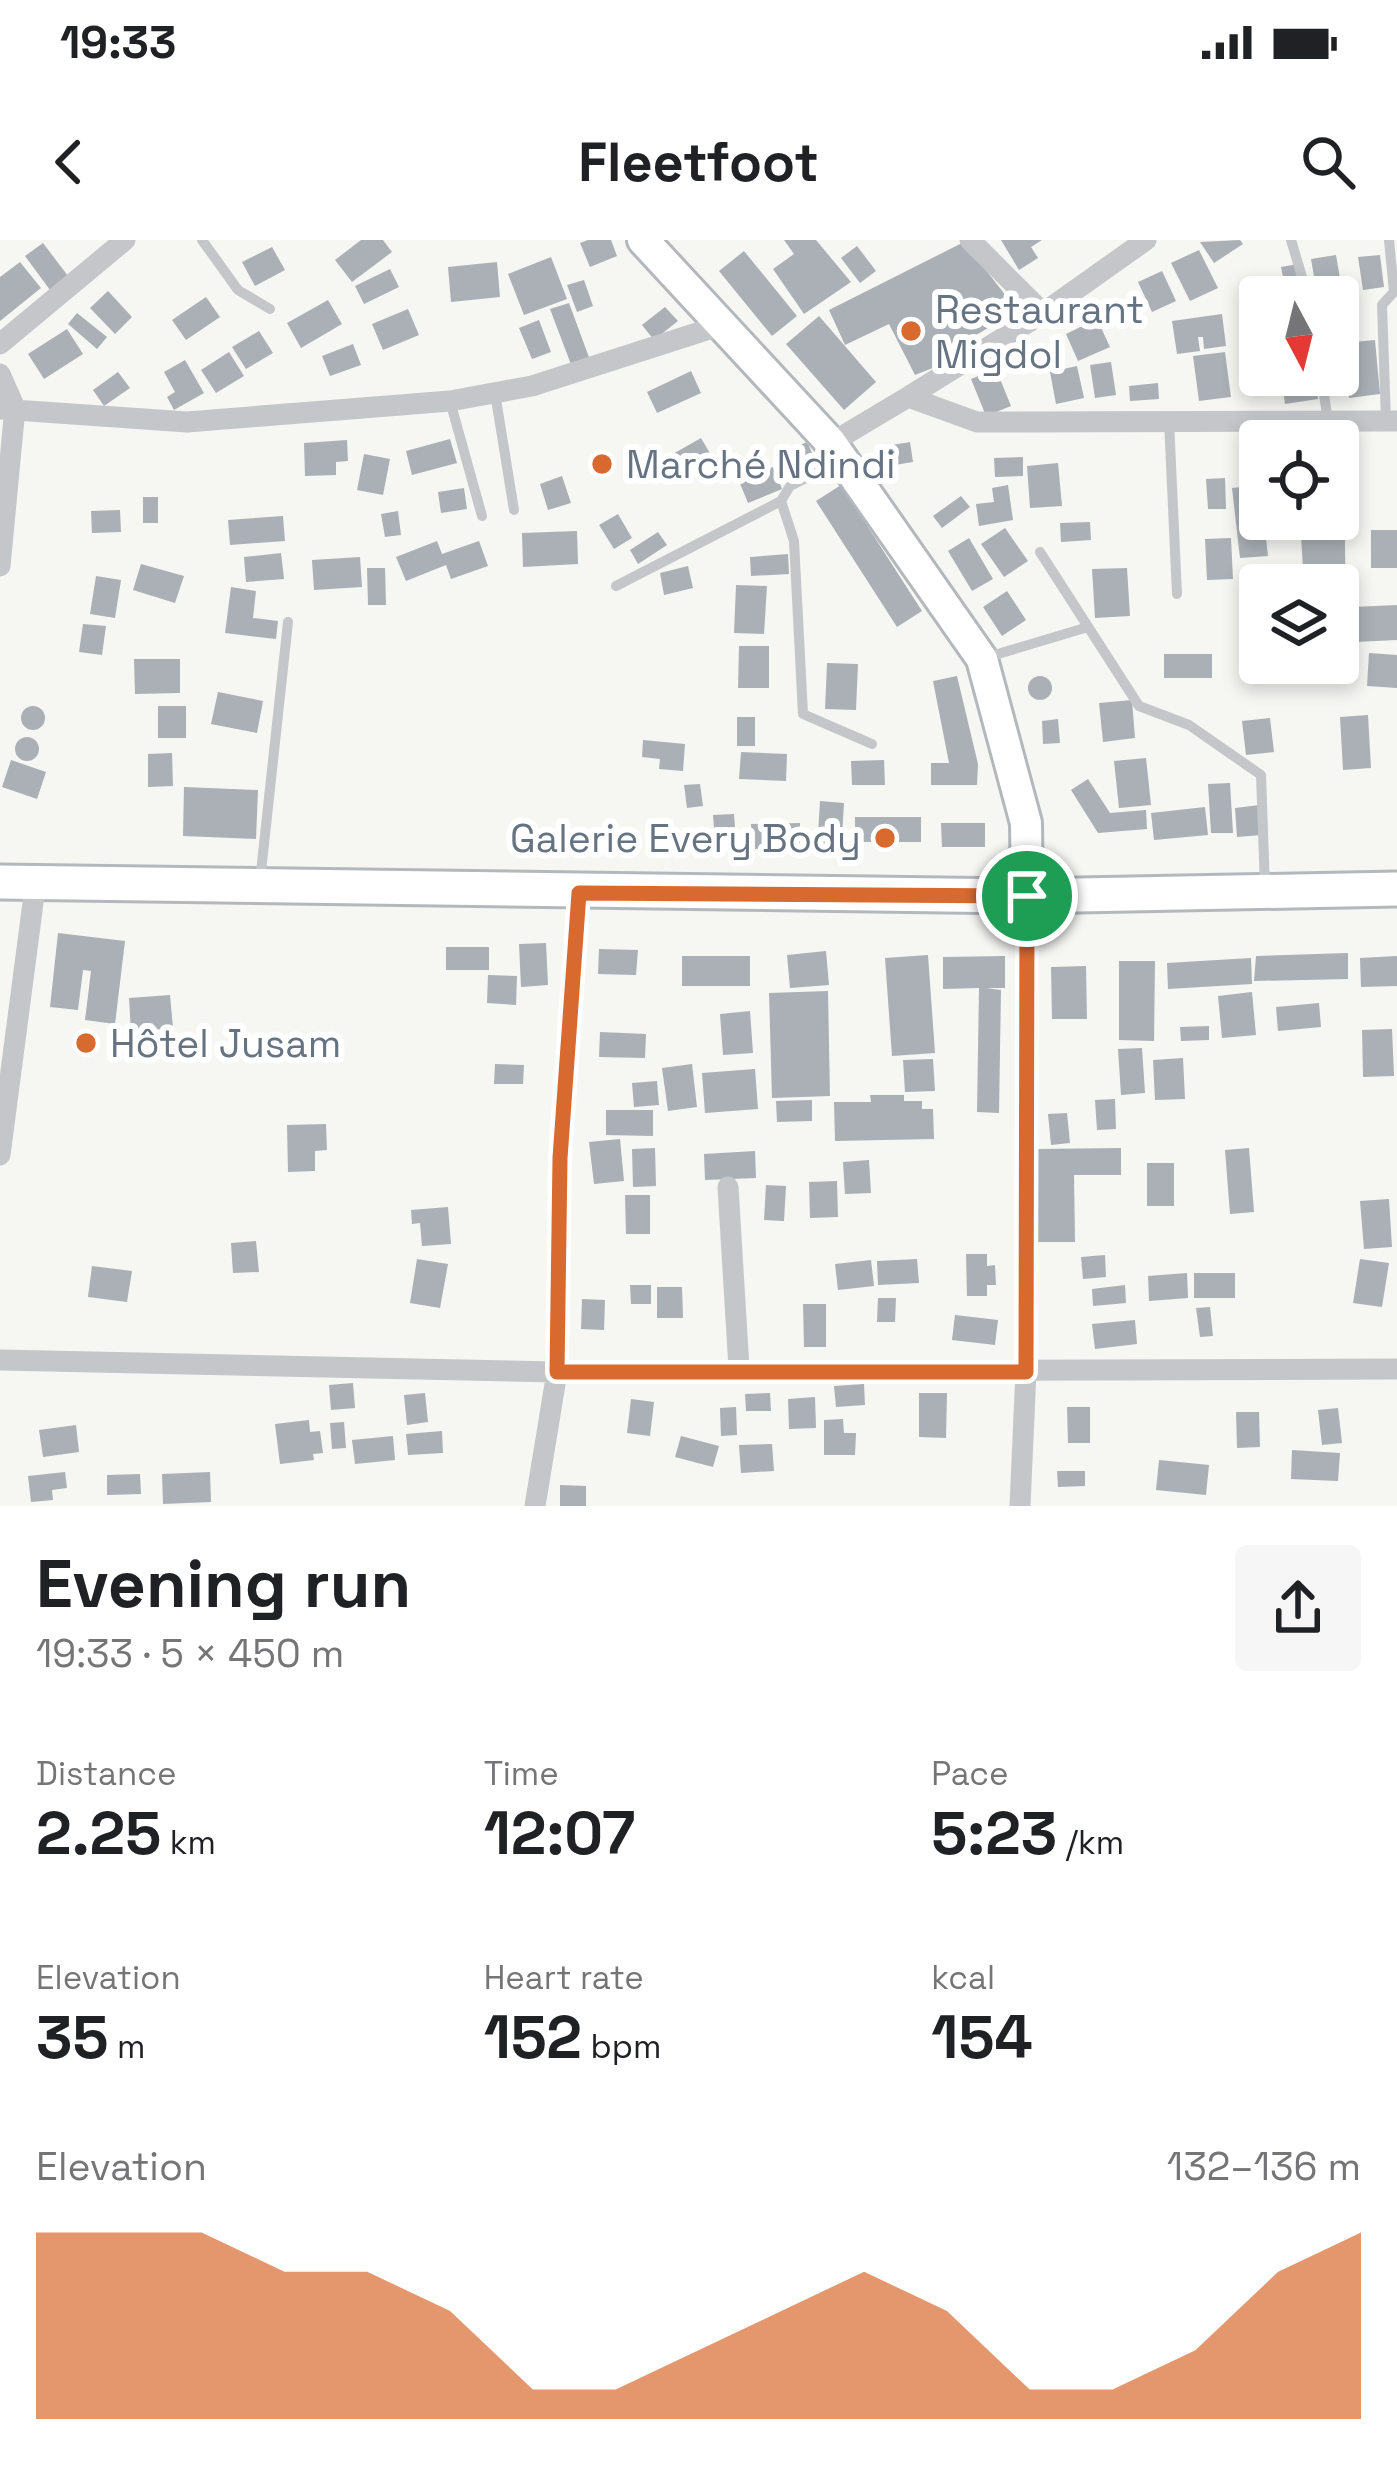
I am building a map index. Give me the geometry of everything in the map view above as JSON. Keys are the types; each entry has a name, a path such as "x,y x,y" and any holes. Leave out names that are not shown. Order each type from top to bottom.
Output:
{"main road":[{"path":"0,882 1027,896 1397,889"}],"street":[{"path":"0,344 125,240"},
{"path":"643,240 837,451 982,659 1026,823 1026,1372 1020,1506"},
{"path":"970,240 1042,314"},
{"path":"837,451 908,397 1042,314 1146,240"},
{"path":"8,409 187,422 450,401 532,386 725,324"},
{"path":"0,374 8,409 0,566"},
{"path":"908,397 977,422 1239,421"},
{"path":"1359,421 1392,421"},
{"path":"0,1155 36,880"},
{"path":"535,1506 557,1372 560,1158 579,893"},
{"path":"728,1187 739,1368"},
{"path":"0,1360 557,1372 1397,1369"}],"lane":[{"path":"202,240 238,290 270,309"},
{"path":"1291,240 1302,276"},
{"path":"1389,240 1394,292 1382,305 1392,421"},
{"path":"495,393 514,510"},
{"path":"450,401 482,516"},
{"path":"1169,421 1177,594"},
{"path":"616,586 781,501 790,486 837,451"},
{"path":"781,501 794,541 803,714 872,744"},
{"path":"1040,552 1139,706 1189,725 1261,775 1265,892"},
{"path":"260,884 288,622"},
{"path":"982,659 1088,626"}],"building":[{"path":"361,240 383,240 392,252 352,282 335,260"},
{"path":"611,240 617,256 590,267 580,243"},
{"path":"784,240 816,240 851,282 804,314 773,269 794,254"},
{"path":"1001,240 1042,240 1031,247 1038,258 1019,270"},
{"path":"1240,240 1243,244 1214,263 1200,242"},
{"path":"964,242 1028,324 1014,335 1002,320 969,339 978,350 915,375 889,324 845,345 829,310"},
{"path":"43,243 68,276 50,290 25,256"},
{"path":"857,246 876,271 860,283 841,258"},
{"path":"272,247 285,270 255,286 242,262"},
{"path":"1199,250 1218,288 1190,301 1171,263"},
{"path":"744,251 797,316 772,336 719,271"},
{"path":"1336,255 1340,276 1314,276 1311,259"},
{"path":"1380,255 1384,287 1363,290 1358,257"},
{"path":"551,257 567,299 524,315 508,274"},
{"path":"20,262 41,288 0,321 0,277"},
{"path":"497,262 500,297 451,302 448,267"},
{"path":"1303,263 1305,276 1283,276 1281,267"},
{"path":"390,269 399,287 364,304 355,286"},
{"path":"1162,271 1176,301 1152,312 1138,282"},
{"path":"584,280 593,306 577,312 567,285"},
{"path":"108,291 132,317 115,334 90,308"},
{"path":"206,297 220,317 186,340 172,320"},
{"path":"328,300 342,324 301,348 287,323"},
{"path":"569,303 590,360 572,367 550,309"},
{"path":"665,307 678,321 654,340 642,325"},
{"path":"408,309 419,335 383,350 372,324"},
{"path":"77,313 107,337 97,349 68,324"},
{"path":"1222,314 1226,346 1204,349 1203,337 1198,337 1200,351 1177,354 1172,321"},
{"path":"819,316 876,382 844,410 786,344"},
{"path":"1097,319 1110,347 1078,361 1066,334"},
{"path":"539,320 551,352 532,359 519,328"},
{"path":"67,329 83,354 44,379 28,354"},
{"path":"259,331 273,353 246,369 232,347"},
{"path":"1375,340 1380,394 1349,398 1359,396 1359,342"},
{"path":"353,344 361,365 330,376 322,356"},
{"path":"229,352 244,376 216,393 201,370"},
{"path":"1225,352 1231,397 1199,401 1193,356"},
{"path":"185,360 204,393 174,410 167,397 175,392 164,372"},
{"path":"1111,362 1116,395 1095,398 1090,365"},
{"path":"1077,366 1084,398 1056,404 1050,372"},
{"path":"996,369 1011,406 986,416 971,379"},
{"path":"691,371 701,393 657,413 647,392"},
{"path":"118,372 130,388 104,406 93,390"},
{"path":"1158,383 1159,399 1130,401 1129,386"},
{"path":"1284,396 1318,396 1318,399 1285,404"},
{"path":"701,438 714,460 677,482 664,459"},
{"path":"450,439 457,463 412,475 406,451"},
{"path":"347,440 348,461 336,462 336,475 305,476 304,443"},
{"path":"807,442 816,461 796,470 787,451"},
{"path":"910,442 913,462 889,466 886,446"},
{"path":"364,454 390,459 383,495 357,490"},
{"path":"1023,457 1023,476 995,477 994,458"},
{"path":"1058,463 1062,506 1030,508 1027,466"},
{"path":"773,467 782,489 748,503 739,481"},
{"path":"562,476 571,503 548,510 540,484"},
{"path":"1225,478 1226,509 1208,509 1206,479"},
{"path":"841,485 922,611 897,627 816,501"},
{"path":"1008,485 1013,520 979,526 976,504 994,502 992,488"},
{"path":"1239,487 1239,540 1266,540 1268,556 1240,558 1232,488"},
{"path":"464,488 467,509 441,513 438,492"},
{"path":"961,496 970,507 942,528 933,516"},
{"path":"143,497 158,497 158,523 143,523"},
{"path":"120,510 121,532 92,533 91,511"},
{"path":"398,511 401,535 385,537 381,514"},
{"path":"618,514 632,538 614,549 599,525"},
{"path":"283,516 285,541 230,545 228,520"},
{"path":"1090,522 1091,540 1061,542 1060,523"},
{"path":"1005,528 1028,561 1004,577 981,544"},
{"path":"1371,530 1397,530 1397,568 1371,568"},
{"path":"577,531 578,564 523,567 522,533"},
{"path":"658,532 667,545 638,564 630,550"},
{"path":"969,538 993,579 972,591 948,551"},
{"path":"1231,538 1233,579 1207,580 1205,539"},
{"path":"1301,540 1345,540 1345,564 1303,564"},
{"path":"437,541 442,554 479,541 488,566 451,579 446,565 406,581 396,557"},
{"path":"281,553 284,579 246,582 244,557"},
{"path":"788,554 789,574 751,576 750,557"},
{"path":"360,557 362,587 314,590 312,560"},
{"path":"141,564 184,576 175,603 133,590"},
{"path":"688,566 693,588 664,595 660,573"},
{"path":"367,568 385,568 386,605 368,605"},
{"path":"1127,568 1130,616 1095,618 1092,569"},
{"path":"96,576 121,580 115,618 90,614"},
{"path":"736,585 767,586 764,634 734,633"},
{"path":"231,587 256,591 253,618 278,621 276,639 225,633"},
{"path":"1007,591 1026,620 1002,636 983,607"},
{"path":"1397,605 1397,640 1359,642 1359,607"},
{"path":"83,624 106,626 102,655 79,652"},
{"path":"739,646 769,646 769,688 738,688"},
{"path":"1369,653 1397,655 1397,688 1367,686"},
{"path":"1164,654 1212,654 1212,678 1164,678"},
{"path":"134,659 180,659 180,693 135,694"},
{"path":"827,663 858,664 856,710 825,709"},
{"path":"957,676 978,764 977,785 931,785 931,763 949,763 933,681"},
{"path":"1040,676 1052,688 1040,700 1028,688"},
{"path":"218,692 263,701 257,733 211,724"},
{"path":"1132,700 1135,738 1103,742 1099,703"},
{"path":"33,706 45,718 33,730 21,718"},
{"path":"158,706 186,706 186,738 158,738"},
{"path":"1368,715 1371,768 1343,770 1340,717"},
{"path":"737,717 755,717 755,746 737,746"},
{"path":"1270,718 1274,752 1246,755 1242,721"},
{"path":"1058,719 1060,743 1043,744 1042,721"},
{"path":"27,737 39,749 27,761 15,749"},
{"path":"643,740 685,744 683,771 659,769 660,759 642,757"},
{"path":"741,752 787,754 786,781 739,779"},
{"path":"172,753 173,786 148,787 148,754"},
{"path":"1146,758 1151,805 1119,808 1114,761"},
{"path":"11,760 46,772 37,799 2,787"},
{"path":"884,760 885,785 852,785 851,761"},
{"path":"1088,779 1110,813 1146,810 1147,829 1098,833 1071,790"},
{"path":"1230,783 1233,833 1211,833 1208,784"},
{"path":"700,784 703,806 687,808 684,785"},
{"path":"184,787 258,790 256,839 183,836"},
{"path":"820,801 844,803 841,854 817,852"},
{"path":"1260,805 1262,835 1237,837 1235,808"},
{"path":"1205,807 1208,835 1154,840 1151,813"},
{"path":"734,814 736,841 715,842 713,815"},
{"path":"855,817 921,817 921,842 855,842"},
{"path":"800,823 800,848 751,849 751,824"},
{"path":"941,823 985,823 985,847 942,847"},
{"path":"58,933 125,941 115,1024 85,1020 91,971 83,970 78,1010 50,1007"},
{"path":"546,943 548,985 521,987 519,944"},
{"path":"446,947 489,947 489,970 446,970"},
{"path":"599,949 638,950 636,975 598,974"},
{"path":"826,951 829,985 790,988 787,955"},
{"path":"1348,953 1348,979 1254,981 1256,956"},
{"path":"928,955 935,1053 892,1056 885,958"},
{"path":"682,956 750,956 750,986 682,986"},
{"path":"1005,956 1005,988 986,988 1001,990 999,1113 977,1112 979,988 943,989 943,957"},
{"path":"1397,956 1397,986 1361,987 1360,958"},
{"path":"1251,958 1252,984 1168,989 1167,963"},
{"path":"1119,961 1155,961 1154,1041 1119,1040"},
{"path":"1086,966 1087,1019 1052,1019 1051,967"},
{"path":"488,975 517,976 516,1005 487,1003"},
{"path":"828,991 830,1096 772,1098 769,993"},
{"path":"1252,992 1256,1035 1222,1038 1218,996"},
{"path":"170,995 173,1028 131,1032 129,998"},
{"path":"1319,1003 1321,1027 1278,1031 1276,1007"},
{"path":"750,1011 753,1053 723,1055 720,1014"},
{"path":"1209,1026 1209,1040 1181,1041 1180,1027"},
{"path":"1392,1029 1394,1076 1363,1077 1362,1030"},
{"path":"600,1032 646,1034 645,1058 599,1057"},
{"path":"1142,1048 1145,1093 1121,1095 1118,1049"},
{"path":"1183,1058 1185,1099 1155,1100 1153,1060"},
{"path":"933,1059 935,1091 905,1092 903,1060"},
{"path":"495,1064 524,1065 523,1084 494,1084"},
{"path":"692,1064 697,1107 668,1111 662,1068"},
{"path":"755,1069 758,1109 705,1113 702,1073"},
{"path":"657,1081 659,1105 634,1107 632,1083"},
{"path":"870,1095 904,1095 904,1101 922,1101 922,1109 933,1109 934,1139 835,1141 834,1102 871,1102"},
{"path":"1115,1099 1116,1129 1097,1130 1095,1100"},
{"path":"812,1100 812,1121 777,1122 776,1101"},
{"path":"606,1110 653,1110 653,1136 606,1135"},
{"path":"1067,1113 1070,1143 1051,1145 1048,1114"},
{"path":"326,1124 327,1150 315,1151 315,1171 288,1172 287,1125"},
{"path":"620,1139 624,1181 594,1184 589,1142"},
{"path":"655,1148 656,1186 633,1187 632,1149"},
{"path":"1121,1148 1121,1175 1074,1175 1075,1242 1038,1242 1037,1149"},
{"path":"1249,1148 1254,1212 1230,1214 1225,1150"},
{"path":"755,1151 756,1178 705,1180 704,1154"},
{"path":"869,1160 871,1193 845,1194 843,1162"},
{"path":"1147,1163 1174,1163 1174,1206 1147,1206"},
{"path":"837,1181 838,1217 810,1218 809,1182"},
{"path":"766,1185 786,1186 784,1221 764,1220"},
{"path":"625,1195 650,1195 650,1234 626,1234"},
{"path":"1389,1199 1392,1247 1364,1249 1360,1201"},
{"path":"448,1207 451,1244 422,1246 420,1223 412,1224 411,1210"},
{"path":"256,1241 259,1272 233,1273 231,1243"},
{"path":"966,1254 987,1254 987,1266 995,1265 996,1285 987,1285 987,1296 967,1296"},
{"path":"1105,1255 1106,1277 1083,1279 1081,1257"},
{"path":"417,1259 448,1264 440,1308 410,1303"},
{"path":"917,1259 919,1283 878,1285 877,1261"},
{"path":"1360,1259 1389,1263 1382,1307 1353,1303"},
{"path":"871,1260 874,1286 838,1290 835,1264"},
{"path":"92,1266 132,1271 127,1302 88,1297"},
{"path":"1187,1273 1188,1298 1149,1301 1148,1276"},
{"path":"1194,1273 1235,1273 1235,1298 1194,1298"},
{"path":"630,1285 651,1285 651,1304 631,1304"},
{"path":"1125,1285 1126,1303 1093,1306 1092,1289"},
{"path":"657,1287 682,1287 683,1318 657,1318"},
{"path":"878,1298 896,1298 895,1322 877,1322"},
{"path":"582,1299 605,1300 604,1330 581,1329"},
{"path":"803,1304 826,1304 826,1347 804,1347"},
{"path":"1210,1307 1213,1336 1200,1337 1196,1308"},
{"path":"955,1315 998,1320 995,1345 952,1340"},
{"path":"1135,1320 1137,1344 1095,1349 1092,1324"},
{"path":"353,1383 355,1408 331,1410 329,1385"},
{"path":"864,1384 865,1405 836,1407 834,1386"},
{"path":"425,1393 428,1422 407,1425 404,1395"},
{"path":"770,1393 771,1411 746,1411 745,1394"},
{"path":"919,1393 947,1393 946,1438 919,1437"},
{"path":"815,1397 816,1428 789,1429 788,1399"},
{"path":"631,1399 654,1402 650,1436 627,1433"},
{"path":"736,1407 737,1435 721,1436 720,1408"},
{"path":"1067,1407 1090,1407 1090,1443 1068,1443"},
{"path":"1338,1408 1342,1443 1322,1445 1318,1410"},
{"path":"1236,1412 1259,1412 1260,1447 1237,1448"},
{"path":"843,1419 844,1433 856,1433 855,1455 824,1455 824,1420"},
{"path":"309,1420 310,1432 320,1431 323,1453 313,1454 314,1460 280,1464 275,1424"},
{"path":"344,1422 346,1448 332,1449 330,1423"},
{"path":"76,1425 79,1452 43,1457 39,1430"},
{"path":"442,1431 443,1453 408,1455 406,1434"},
{"path":"393,1436 395,1460 355,1464 352,1440"},
{"path":"681,1436 719,1446 713,1467 675,1457"},
{"path":"772,1444 774,1471 741,1473 739,1445"},
{"path":"1292,1450 1340,1453 1338,1481 1291,1479"},
{"path":"1159,1460 1209,1465 1206,1495 1156,1490"},
{"path":"1057,1471 1085,1471 1085,1486 1058,1487"},
{"path":"65,1472 67,1488 52,1490 53,1500 31,1502 28,1476"},
{"path":"210,1472 211,1502 163,1504 162,1474"},
{"path":"140,1474 141,1494 107,1495 107,1475"},
{"path":"560,1485 586,1486 586,1506 560,1506"}],"place":[{"name":"Restaurant Migdol","path":"911,331"},
{"name":"Marché Ndindi","path":"602,464"},
{"name":"Galerie Every Body","path":"885,838"},
{"name":"Hôtel Jusam","path":"86,1043"}],"route":[{"path":"579,893 1027,896 1026,1372 739,1368 557,1372 560,1158 579,893"}]}
